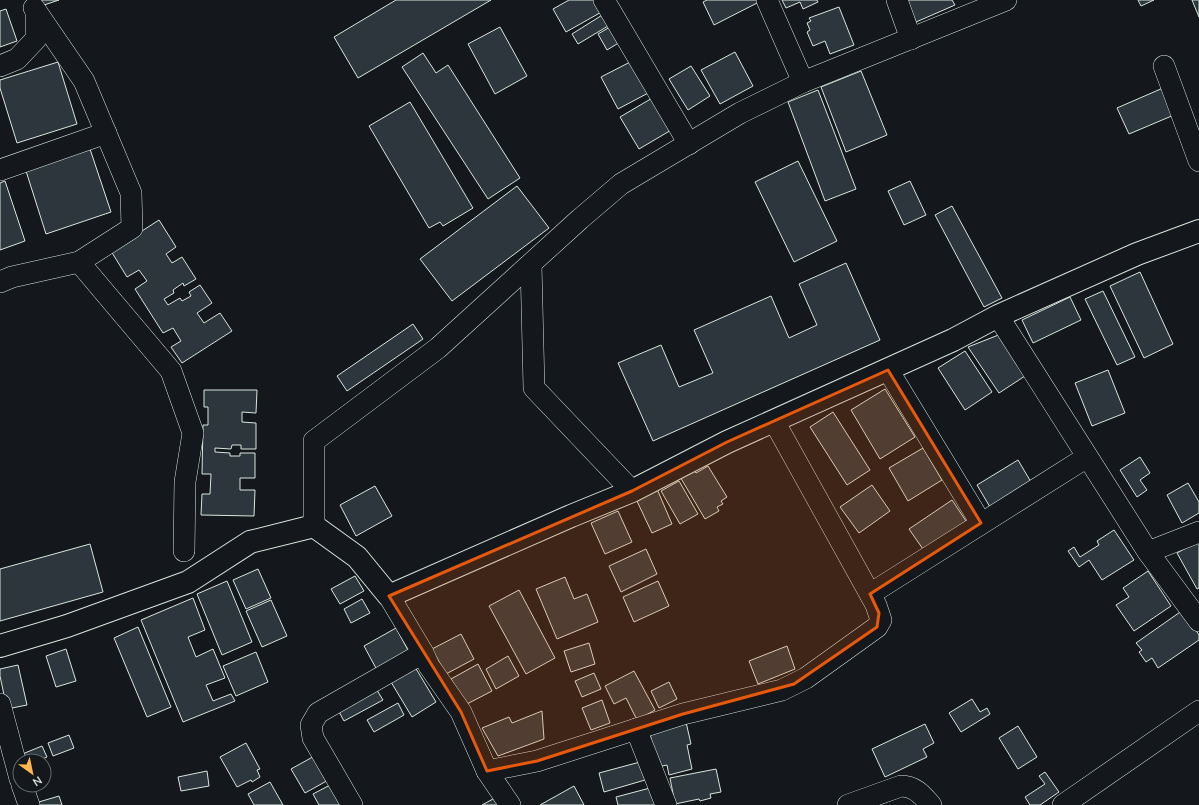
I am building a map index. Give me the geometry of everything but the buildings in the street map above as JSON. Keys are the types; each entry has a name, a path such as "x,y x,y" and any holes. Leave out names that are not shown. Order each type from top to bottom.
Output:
{"street":[{"path":"604,0 689,144"},
{"path":"767,0 803,82"},
{"path":"897,0 911,39"},
{"path":"314,526 314,441 438,348 580,219 621,184 740,112 803,82 1006,0"},
{"path":"0,66 17,59 36,39 33,5"},
{"path":"0,282 12,277 79,262 132,228 131,193 84,81 33,5"},
{"path":"1164,66 1199,161"},
{"path":"0,170 106,133"},
{"path":"388,596 632,491 727,442 953,340 998,316 1137,254 1199,231"},
{"path":"79,262 171,371 193,433 185,482 184,551"},
{"path":"531,264 534,388 632,491"},
{"path":"998,316 1148,552 1199,621"},
{"path":"888,370 982,524"},
{"path":"487,771 537,761 683,714 782,690 806,678 877,627 881,620 870,594 774,421"},
{"path":"870,594 1087,457"},
{"path":"0,646 67,626 188,582 250,542 314,526 357,557 388,596 423,653 429,666 461,712 487,771 510,805"},
{"path":"1148,552 1199,532"},
{"path":"352,805 313,738 311,725 318,713 423,653"},
{"path":"0,704 13,753"},
{"path":"1063,805 1199,711"},
{"path":"636,729 666,805"},
{"path":"848,805 901,786 907,786 920,792 931,805"},
{"path":"25,793 29,805"}],"highlighted area":[{"path":"888,370 981,523 870,594 879,613 877,627 794,684 683,714 537,761 487,771 461,712 389,596 632,491 727,442"}]}
